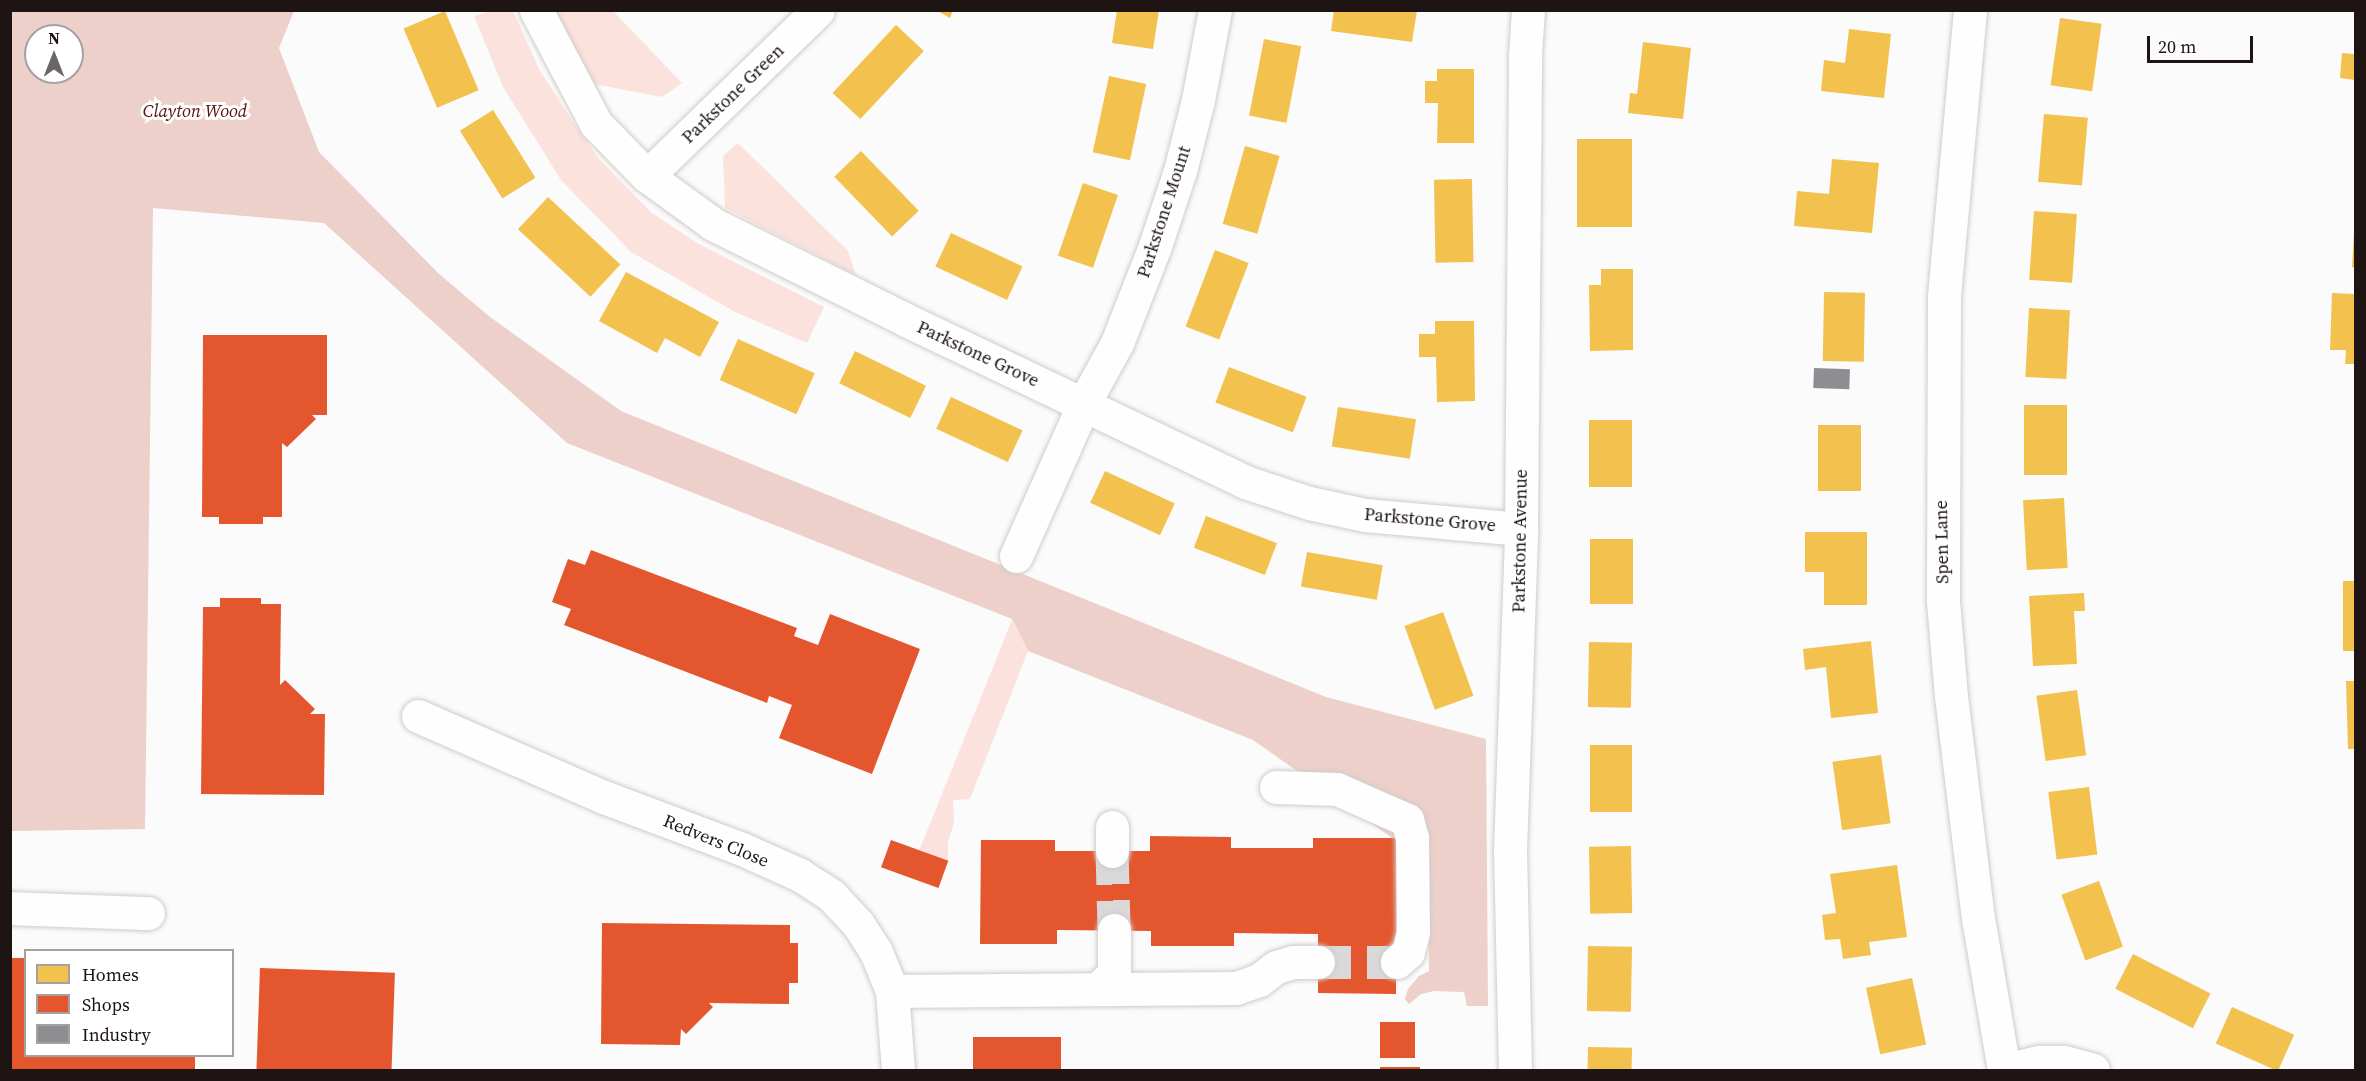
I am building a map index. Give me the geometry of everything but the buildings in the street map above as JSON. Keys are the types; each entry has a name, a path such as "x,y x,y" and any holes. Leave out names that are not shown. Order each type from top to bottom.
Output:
{"street":[{"name":"Parkstone Grove","path":"536,10 596,124 647,176 713,224 904,320 1084,403 1245,482 1309,503 1365,515 1521,529"},
{"name":"Parkstone Green","path":"647,176 818,10"},
{"name":"Parkstone Mount","path":"1016,556 1084,403 1117,343 1180,171 1198,100 1215,10"},
{"name":"Parkstone Avenue","path":"1515,1071 1510,850 1521,529 1524,67 1528,10"},
{"name":"Spen Lane","path":"1970,10 1944,296 1943,601 1951,696 1978,918 2005,1071"},
{"name":"Redvers Close","path":"418,716 601,796 742,849 800,875 831,896 858,924 876,952 892,991 898,1071"},
{"path":"1291,788 1337,789 1407,820 1412,838 1413,932 1408,952 1397,962"},
{"path":"10,908 148,913"},
{"path":"1100,987 1114,973 1114,930"},
{"path":"892,991 1100,987 1236,988 1259,981 1276,967 1285,964 1318,962"},
{"path":"2005,1071 2039,1062 2064,1062 2093,1071"}],"shaded area":[{"path":"491,11 513,11 539,69 575,125 598,158 652,213 699,244 824,307 807,343 735,312 631,252 561,180 503,87 474,16"},
{"path":"556,11 613,11 682,83 662,97 594,84 580,62"},
{"path":"738,143 848,251 856,275 725,208 723,156"},
{"path":"1012,620 1028,651 970,799 953,800 954,823 948,842 948,861 919,851"}],"green space":[{"name":"Clayton Wood","path":"10,11 294,11 279,48 319,152 438,273 490,317 621,411 1326,697 1486,739 1488,1006 1467,1006 1464,992 1434,991 1421,994 1409,1004 1405,999 1408,989 1419,976 1429,971 1428,863 1253,740 1028,651 1012,619 567,443 324,223 153,208 145,829 11,831"}],"tunnel":[{"path":"1112,851 1114,930"},
{"path":"1318,962 1397,962"}]}
